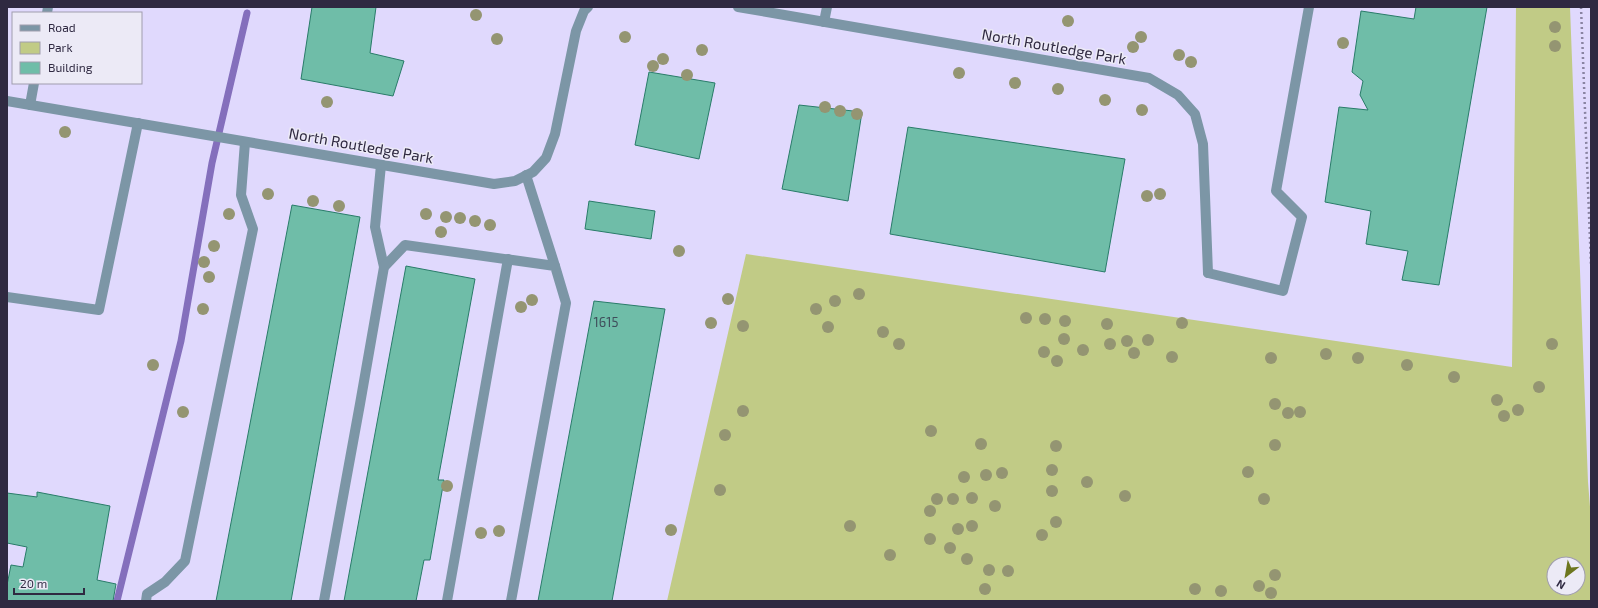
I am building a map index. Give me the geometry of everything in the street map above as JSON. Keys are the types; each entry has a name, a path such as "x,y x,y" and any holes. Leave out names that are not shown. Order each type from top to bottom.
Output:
{"street":[{"name":"North Routledge Park","path":"7,101 494,184 515,181 533,172 546,158 555,134 576,31 584,11 588,7"},
{"name":"North Routledge Park","path":"738,7 1149,78 1178,95 1195,114 1203,144 1208,273 1283,291 1302,217 1276,191 1309,7"},
{"path":"824,22 828,7"},
{"path":"30,105 34,84"},
{"path":"7,297 99,310 138,123"},
{"path":"146,601 147,594 164,582 185,561 253,228 241,195 245,142"},
{"path":"324,601 384,267 375,226 381,165"},
{"path":"511,601 566,303 526,175"},
{"path":"384,267 404,245 555,266"},
{"path":"447,601 508,259"}],"path":[{"path":"1581,7 1591,266"}],"green space":[{"path":"1516,7 1570,7 1588,482 1591,519 1591,601 667,601 746,254 1512,367"}],"building":[{"path":"312,7 376,7 370,53 404,61 393,96 301,79"},
{"path":"1416,7 1487,7 1439,285 1402,280 1408,251 1366,244 1371,211 1325,202 1339,107 1368,110 1360,95 1363,81 1352,72 1361,11 1414,19"},
{"path":"649,72 715,83 699,159 635,145"},
{"path":"799,105 862,112 848,201 782,189"},
{"path":"908,127 1125,159 1105,272 890,234"},
{"path":"589,201 655,211 651,239 585,229"},
{"path":"292,205 360,217 291,601 216,601"},
{"path":"406,266 475,279 438,480 444,480 430,560 424,560 416,601 344,601"},
{"path":"594,301 665,309 612,601 538,601"},
{"path":"37,492 110,506 97,580 116,584 113,601 7,601 7,585 11,565 23,567 27,547 7,543 7,493 37,497"}],"waterway":[{"path":"117,601 181,341 212,163 247,13"}]}
